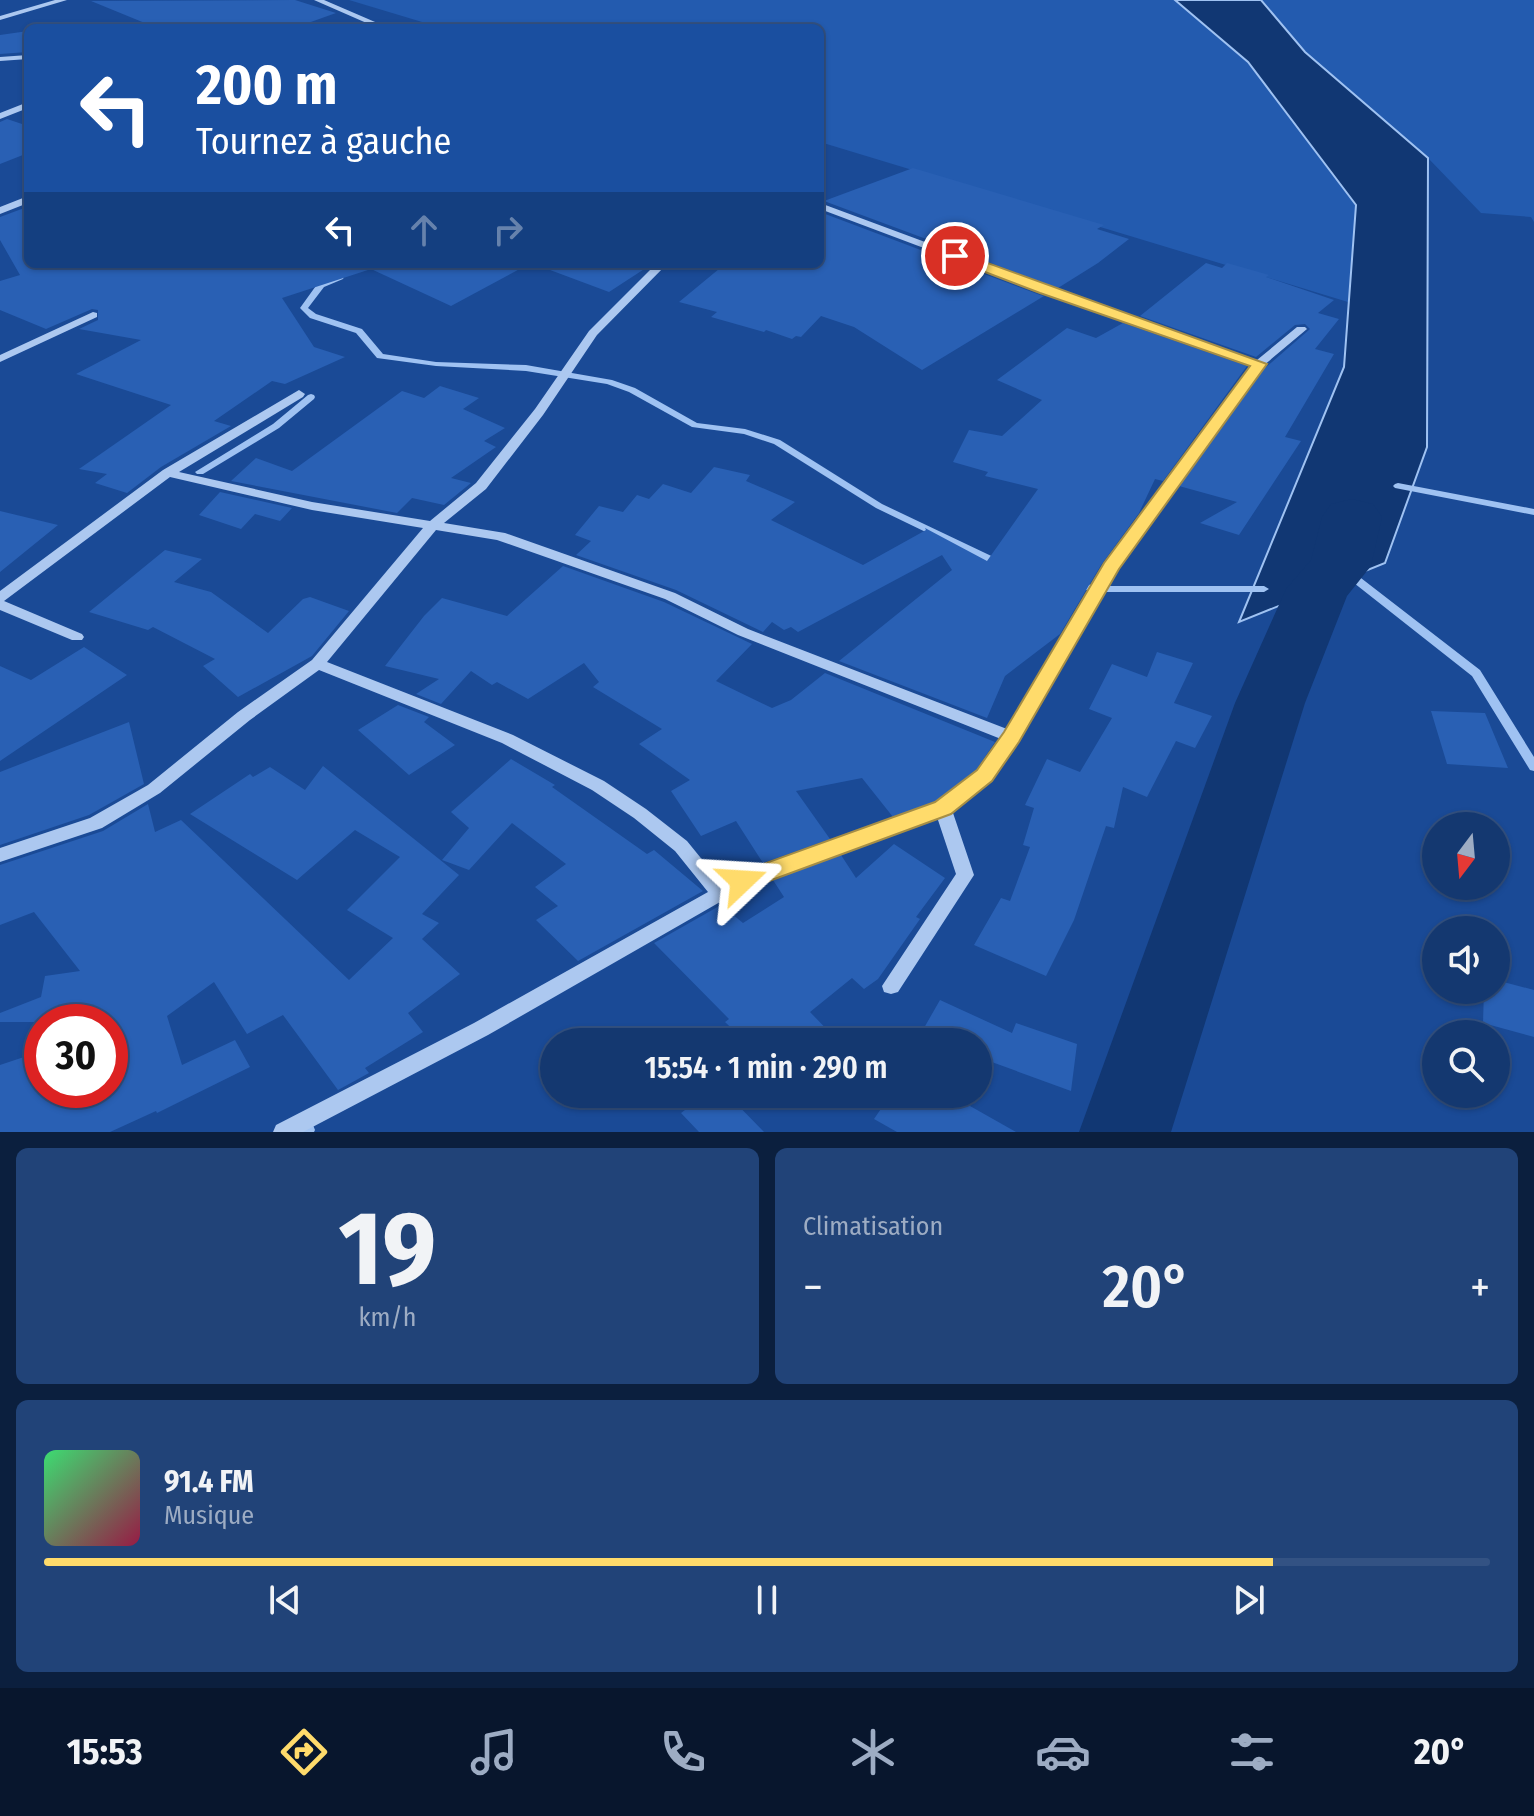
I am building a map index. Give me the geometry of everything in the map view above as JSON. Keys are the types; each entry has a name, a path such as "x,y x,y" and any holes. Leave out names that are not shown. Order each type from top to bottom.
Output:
{"street":[{"path":"27,0 45,5"},
{"path":"0,18 63,0"},
{"path":"318,0 375,24"},
{"path":"0,59 24,57"},
{"path":"0,116 24,107"},
{"path":"0,211 24,201"},
{"path":"824,207 1045,290 1259,364"},
{"path":"0,855 96,823 154,789 244,716 317,664 433,525 481,486 539,412 593,333 658,268"},
{"path":"0,359 93,315"},
{"path":"283,1132 481,1029 742,881 943,808 984,776 1011,737 1110,567 1259,364 1301,329"},
{"path":"0,598 168,473 299,394"},
{"path":"168,473 312,506 500,536 670,596 743,632 1011,737"},
{"path":"0,605 77,637"},
{"path":"317,664 518,742 576,770 683,848 719,894"},
{"path":"891,986 965,875 943,808"}],"shaded area":[{"path":"349,0 1175,0 1248,62 1356,205 1348,302 824,143 824,24 429,24"},
{"path":"1175,0 1261,0 1305,52 1428,158 1427,447 1385,563 1239,622 1344,367 1356,205 1248,62"},
{"path":"1261,0 1534,0 1534,222 1531,217 1481,213 1428,158 1305,52"}],"building":[{"path":"295,0 336,13 305,24 147,24 91,1"},
{"path":"24,32 24,52 0,54 0,35"},
{"path":"7,119 24,125 24,155 0,164 0,122"},
{"path":"913,168 1104,225 1097,229 1129,239 1058,288 824,201"},
{"path":"24,208 24,268 522,268 451,306 371,269 282,298 314,347 345,357 285,384 272,381 214,421 231,426 161,467 127,493 95,483 107,474 79,469 171,405 76,374 141,340 79,329 98,320 98,310 92,309 46,329 0,310 0,281 20,275 0,240 0,217"},
{"path":"824,214 1044,296 922,370 854,327 821,316 801,337 792,339 711,317 717,312 679,302 720,268 824,268"},
{"path":"1206,263 1222,268 1227,263 1269,275 1266,277 1334,300 1318,313 1339,319 1315,349 1334,354 1285,437 1301,441 1239,535 1200,523 1237,502 1179,486 1265,368 1310,329 1305,324 1295,325 1256,357 1140,316"},
{"path":"545,268 646,268 609,292"},
{"path":"1123,323 1247,366 1163,481 1155,479 1139,513 1101,565 1060,634 1005,676 987,718 839,661 952,570 942,555 798,632 791,627 784,630 772,622 763,632 676,590 576,555 591,541 575,535 599,506 623,512 637,495 649,499 663,484 691,493 714,467 750,475 746,481 795,502 771,520 863,565 925,528 987,561 1038,489 985,476 988,472 953,462 969,430 1002,436 1042,400 997,380 1067,328 1096,338"},
{"path":"440,386 479,398 463,409 505,428 484,441 496,447 451,478 471,483 444,505 412,498 397,513 231,481 256,458 292,471 402,391 424,398"},
{"path":"220,492 292,508 280,521 255,514 241,529 199,515"},
{"path":"0,511 58,525 0,572"},
{"path":"165,550 202,559 174,582 211,592 268,633 303,599 310,597 349,611 312,656 238,697 203,666 215,659 153,627 148,630 89,612"},
{"path":"563,566 664,602 752,644 716,681 772,708 791,700 825,673 995,742 976,770 936,801 893,817 862,778 796,791 830,839 763,863 736,821 701,836 671,791 690,780 639,744 662,729 593,687 599,682 584,663 528,699 497,682 492,685 471,671 441,704 416,694 439,679 385,666 442,598 507,616"},
{"path":"84,647 127,675 0,761 0,666 31,680"},
{"path":"1157,652 1193,663 1174,703 1212,716 1195,748 1176,741 1147,797 1123,787 1114,828 1106,826 1074,920 1046,976 974,945 1001,898 1010,901 1030,847 1023,845 1034,808 1025,805 1047,759 1080,772 1112,718 1089,709 1112,664 1147,677"},
{"path":"398,705 429,717 424,722 455,745 409,775 358,730"},
{"path":"1431,711 1485,713 1508,768 1447,764"},
{"path":"129,722 144,784 89,815 0,845 0,772"},
{"path":"511,759 555,785 552,787 647,854 654,850 703,891 578,961 536,920 558,906 535,887 566,864 512,823 469,870 442,860 469,828 451,812"},
{"path":"323,766 459,875 422,914 439,923 422,939 460,974 408,1013 423,1032 365,1068 369,1073 338,1090 283,1015 247,1034 214,982 167,1016 182,1065 235,1040 250,1067 157,1113 110,1132 0,1132 0,1065 24,1057 24,1108 128,1108 128,1004 24,1004 24,1022 0,1022 0,1013 41,997 45,976 80,971 34,912 0,925 0,865 103,831 148,804 155,832 181,820 349,980 393,938 347,910 400,857 355,830 297,880 190,814 250,774 253,777 270,767 305,790"},
{"path":"894,844 945,878 916,917 920,919 878,979 864,989 852,978 810,1012 825,1028 731,1028 725,1022 729,1019 654,943 721,905 743,923 784,897 773,880 841,855 856,878"},
{"path":"1510,984 1534,990 1534,1037 1510,1030 1510,1020 1483,1020 1484,1004 1510,1004"},
{"path":"940,1000 1012,1033 1016,1023 1077,1044 1071,1091 992,1062 992,1028 924,1028"},
{"path":"688,1108 741,1108 764,1132 699,1132 681,1113"},
{"path":"881,1108 974,1108 1016,1132 897,1132 874,1119"}],"waterway":[{"path":"344,268 340,277 321,285 304,308 313,316 359,331 380,356 436,364 526,368 609,382 632,390 695,425 745,432 777,442 879,506 1000,564"},
{"path":"200,472 276,426 311,397"},
{"path":"1398,486 1534,512"},
{"path":"1125,1132 1270,703 1318,589 1340,566 1352,517"},
{"path":"1344,570 1476,673 1534,767"},
{"path":"1076,585 1097,589 1264,589"}],"route":[{"path":"742,881 943,808 984,776 1011,737 1110,567 1259,364 955,256"}]}
